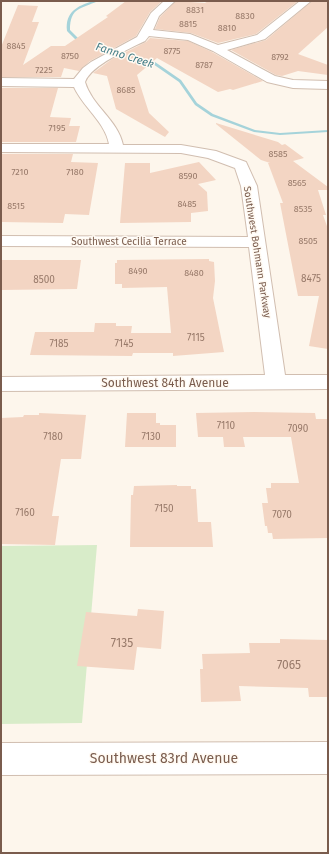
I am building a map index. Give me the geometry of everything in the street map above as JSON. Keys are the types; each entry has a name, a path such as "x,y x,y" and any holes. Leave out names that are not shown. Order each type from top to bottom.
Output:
{"street":[{"path":"79,83 86,71 109,56 141,39 146,33 155,15 170,1"},
{"path":"217,49 261,37 306,1"},
{"path":"146,33 190,37 217,49 271,79 280,82 328,84"},
{"path":"1,82 79,83"},
{"path":"1,148 116,149 116,139 114,134 89,101 79,83"},
{"name":"Southwest Bohmann Parkway","path":"116,149 181,149 211,154 241,165 249,186 258,242 276,383"},
{"name":"Southwest Cecilia Terrace","path":"1,241 258,242"},
{"name":"Southwest 84th Avenue","path":"1,384 328,382"},
{"name":"Southwest 83rd Avenue","path":"1,759 328,758"}],"green space":[{"path":"97,545 82,723 1,724 1,546"}],"building":[{"path":"126,1 162,1 150,12 136,36 90,61 79,71 64,68 61,77 1,77 1,47 18,5 38,6 32,22 39,22 23,65 51,46 65,46 108,17 106,16"},
{"path":"176,1 205,3 208,1 298,1 256,34 218,43 191,33 155,29 160,17"},
{"path":"312,1 328,1 328,27 298,54 328,65 328,75 298,71 282,76 276,75 231,50 266,40"},
{"path":"150,38 188,41 212,52 263,81 233,90 230,89 218,92 157,58 137,75 149,113 169,132 165,137 116,109 107,76 93,73 112,59 146,42"},
{"path":"1,88 58,88 50,117 71,118 69,126 80,126 76,142 1,142"},
{"path":"216,123 278,142 282,145 285,144 304,158 293,161 328,187 328,190 318,190 326,215 323,215 328,229 328,349 309,346 319,296 298,296 280,203 283,203 268,163 270,163 261,160"},
{"path":"1,154 73,154 71,162 98,163 89,215 65,214 63,223 1,222"},
{"path":"199,162 216,180 198,184 207,192 208,211 191,213 191,222 120,223 125,163 150,163 150,173"},
{"path":"209,259 209,261 214,262 215,281 213,298 224,352 173,356 173,353 133,353 132,356 30,355 35,332 94,332 95,323 116,323 116,326 132,326 131,333 171,333 167,287 122,288 122,284 115,284 115,263 117,263 117,260"},
{"path":"1,260 81,260 77,289 1,290"},
{"path":"39,413 86,415 81,459 61,459 52,516 59,516 55,545 1,544 1,418 39,415"},
{"path":"127,413 156,413 156,423 160,423 160,425 176,425 176,447 125,447"},
{"path":"196,413 315,413 316,419 328,419 328,538 273,539 272,533 268,533 267,526 265,526 262,503 268,503 266,488 271,488 271,483 299,483 291,437 243,437 245,447 224,447 223,437 198,437"},
{"path":"134,486 191,486 191,489 196,489 198,522 211,522 213,547 130,547 131,495 133,495"},
{"path":"138,609 164,611 161,649 137,647 134,670 77,666 86,612 137,616"},
{"path":"280,639 328,640 328,697 309,697 308,688 239,686 241,701 201,702 200,669 203,669 202,654 250,653 249,643 280,643"}],"waterway":[{"name":"Fanno Creek","path":"83,42 78,40 68,30 68,23 72,13 75,10 96,1"},
{"name":"Fanno Creek","path":"143,60 154,63 180,81 196,104 212,115 254,131 280,134 328,131"}]}
